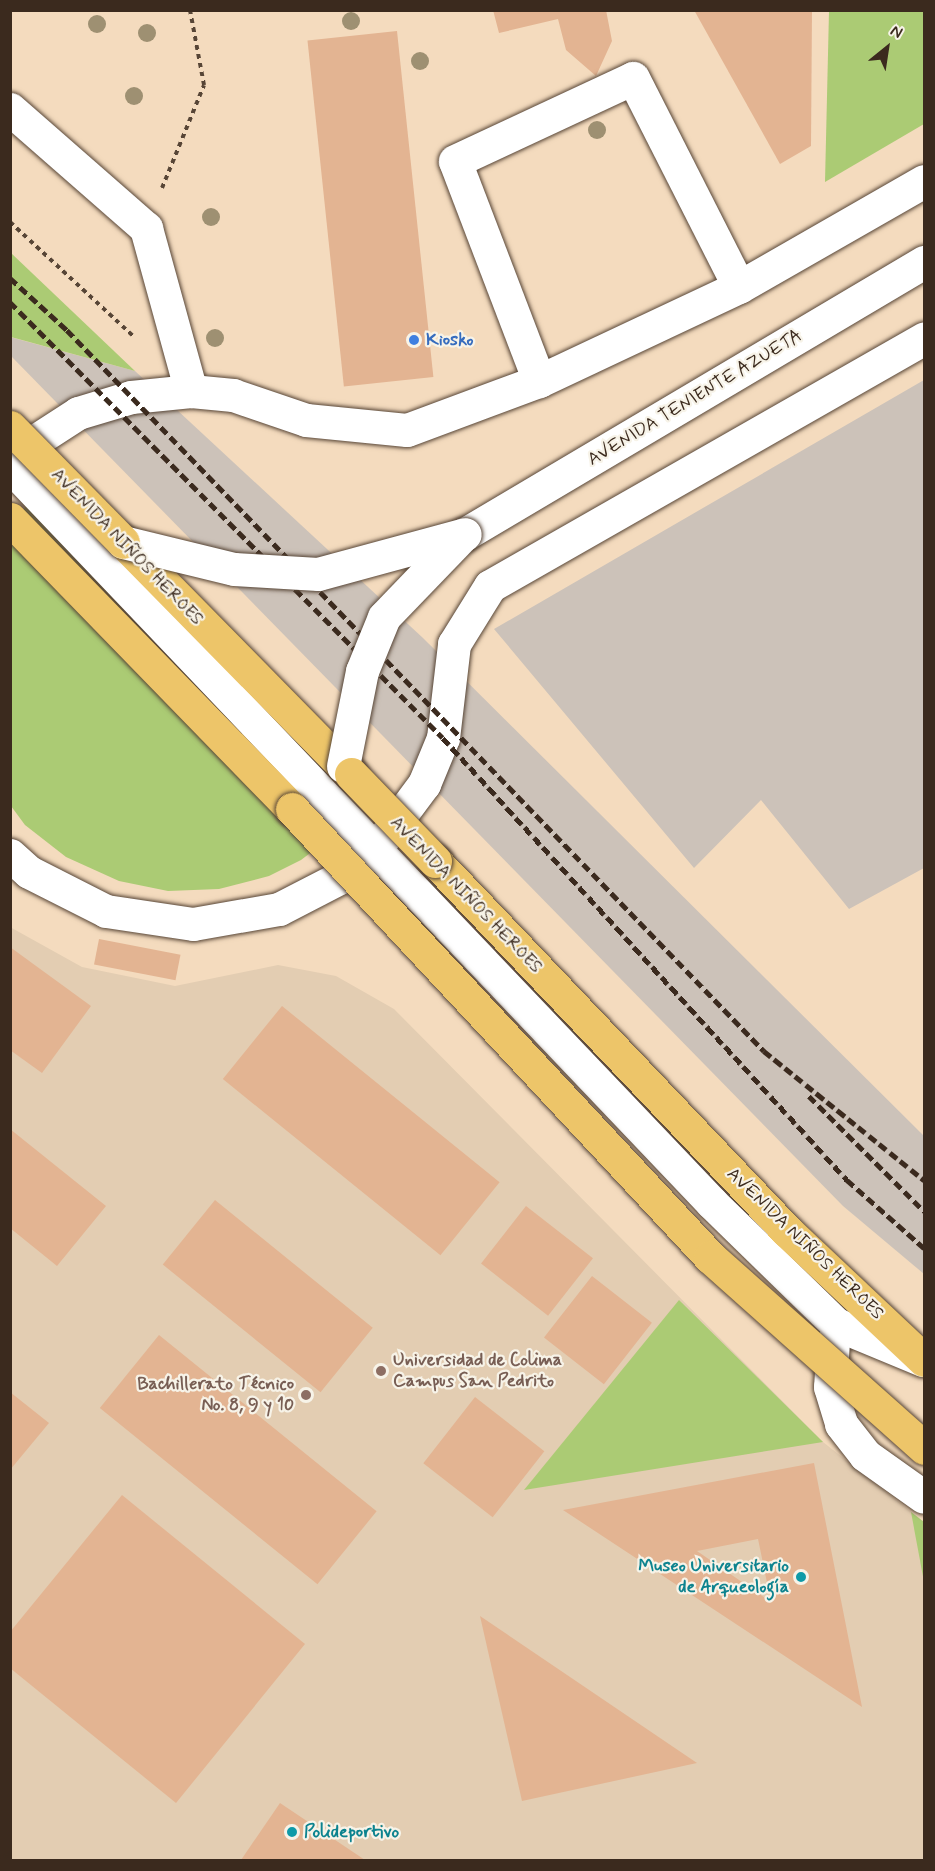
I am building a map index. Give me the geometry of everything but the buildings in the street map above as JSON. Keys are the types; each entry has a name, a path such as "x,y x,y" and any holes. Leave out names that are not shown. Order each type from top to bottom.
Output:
{"main road":[{"name":"AVENIDA NIÑOS HEROES","path":"10,427 343,766 787,1231 924,1360"},
{"path":"10,519 292,809 710,1257 924,1448"}],"street":[{"path":"539,381 455,161 633,78 739,287"},
{"path":"10,109 146,228 191,391"},
{"path":"10,457 78,413 132,397 191,391 242,398 306,420 407,430 539,381 739,287 924,181"},
{"name":"AVENIDA TENIENTE AZUETA","path":"343,766 362,671 384,617 465,534 924,262"},
{"path":"10,855 29,872 106,911 193,924 279,909 339,878 377,847 424,784 443,738 454,644 490,585 924,338"},
{"path":"10,466 377,847 712,1203 836,1324 924,1360"},
{"name":"AVENIDA TENIENTE AZUETA","path":"123,542 234,569 318,573 465,534"},
{"path":"836,1324 830,1388 841,1424 865,1455 924,1497"}],"path":[{"path":"146,228 204,85 190,10"},
{"path":"10,222 140,343"}],"shaded area":[{"path":"10,337 135,371 423,638 924,1136 924,1274 843,1206 11,356"},
{"path":"924,380 924,868 849,909 761,800 694,868 494,629"},
{"name":"Bachillerato Técnico No. 8, 9 y 10","path":"10,927 82,967 175,986 278,965 336,976 394,1009 823,1442 924,1522 924,1860 11,1860"}],"green space":[{"path":"829,11 924,11 924,124 825,182"},
{"path":"11,253 135,371 11,337"},
{"path":"27,505 342,829 301,860 269,876 219,889 168,891 119,881 66,857 25,825 11,806 11,525"},
{"path":"679,1300 823,1442 524,1490"},
{"path":"911,1512 924,1522 924,1582"}],"railway":[{"path":"10,278 67,330 764,1051 924,1180"},
{"path":"10,302 443,738 847,1180 924,1248"},
{"path":"809,1096 924,1211"}],"place":[{"name":"Kiosko","path":"414,340"},
{"name":"Universidad de Colima Campus San Pedrito","path":"381,1371"},
{"name":"Bachillerato Técnico No. 8, 9 y 10","path":"306,1395"},
{"name":"Museo Universitario de Arqueología","path":"801,1577"},
{"name":"Polideportivo","path":"292,1832"}]}
